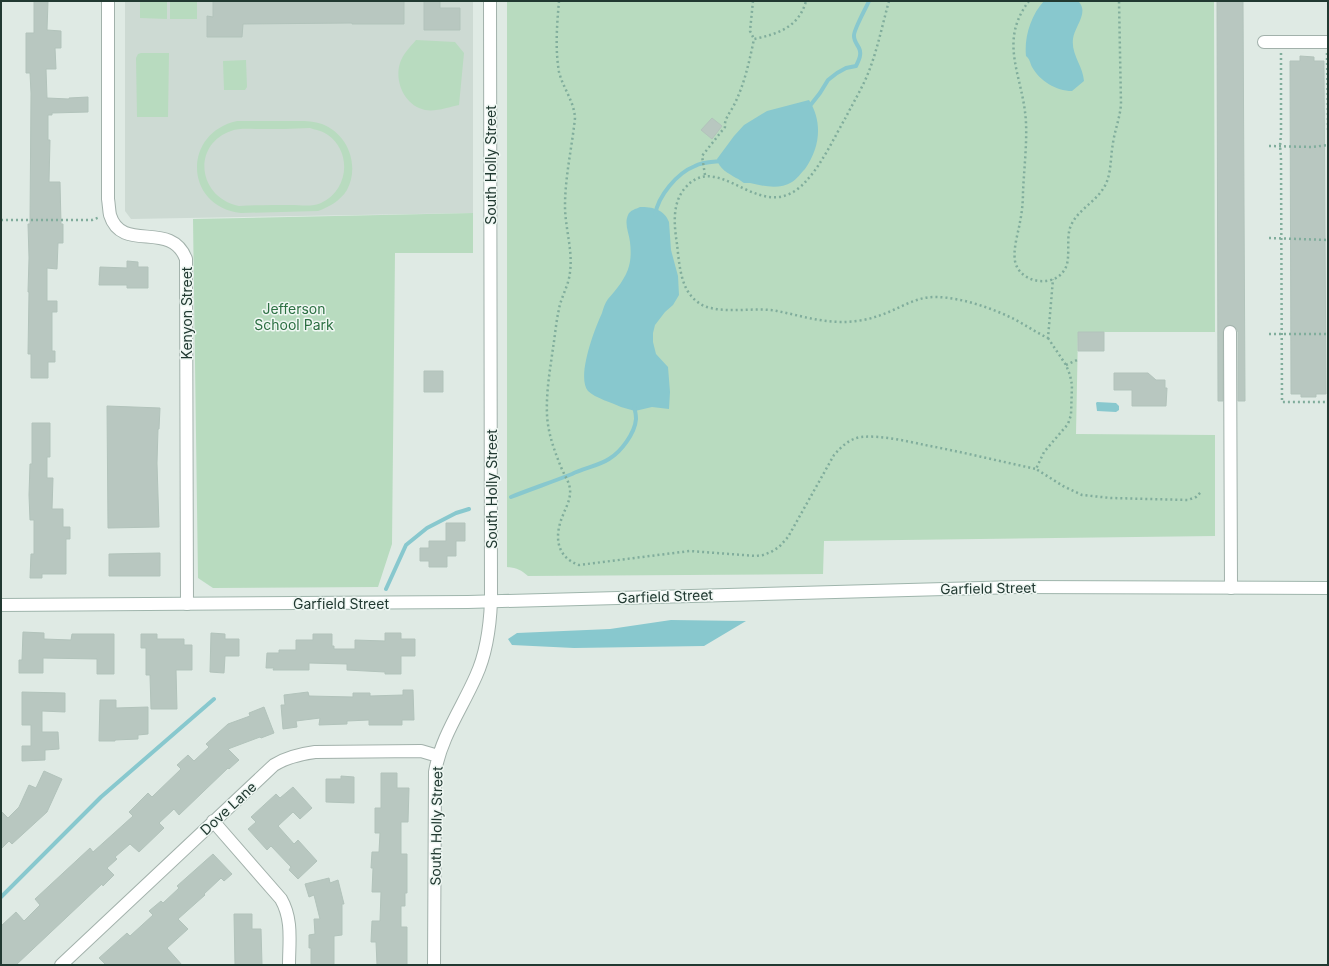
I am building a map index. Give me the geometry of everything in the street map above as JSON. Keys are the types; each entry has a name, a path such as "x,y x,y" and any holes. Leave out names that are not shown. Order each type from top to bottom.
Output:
{"street":[{"path":"108,1 108,200 110,214"},
{"name":"South Holly Street","path":"434,965 435,772 438,756 476,676 485,652 490,623 490,1"},
{"path":"1264,42 1328,42"},
{"name":"Kenyon Street","path":"110,214 115,224 128,234 141,238 158,238 172,241 183,252 186,259 187,604"},
{"path":"1230,332 1231,588"},
{"name":"Garfield Street","path":"1,605 491,601 1018,587 1328,588"},
{"name":"Dove Lane","path":"61,965 213,821 274,765 282,760 301,754 315,752 421,751 438,756"},
{"path":"213,821 281,899 287,909 289,920 289,965"}],"path":[{"path":"559,1 557,28 558,60 560,73 575,110 575,118 565,196 566,221 570,249 570,271 569,280 558,310 547,394 548,426 551,440 569,483 570,495 561,521 558,542 565,557 579,565 690,551 756,556 771,552 779,547 788,537 834,455 850,440 860,437 911,442 1036,469 1072,491 1100,497 1188,500 1196,498 1201,492"},
{"path":"705,176 702,156 725,127 725,122 734,106 750,62 754,39 750,31 753,1"},
{"path":"754,39 781,31 793,25 800,17 806,1"},
{"path":"889,1 875,55 866,78 836,135 814,172 798,189 782,196 770,197 749,191 711,175 694,180 682,191 677,201 675,213 676,242 682,279 687,291 693,298 700,304 711,308 776,311 806,318 842,322 879,316 911,302 927,297 939,297 960,300 998,312 1027,326 1048,338 1066,365 1072,385 1071,414 1068,424 1044,452 1036,469"},
{"path":"1029,1 1020,14 1013,32 1013,49 1026,124 1022,205 1016,244 1015,262 1020,271 1035,281 1047,281 1053,279 1065,270 1067,263 1068,236 1073,220 1079,212 1103,189 1108,179 1112,149 1120,118 1121,104 1119,1"},
{"path":"1281,52 1280,146 1282,238 1282,402 1328,402"},
{"path":"1320,52 1328,53 1328,132"},
{"path":"1268,146 1312,147 1328,145"},
{"path":"1,220 92,220 110,214"},
{"path":"1269,238 1328,240"},
{"path":"1048,338 1053,279"},
{"path":"1268,334 1328,334"},
{"path":"1066,365 1077,360"}],"shaded area":[{"path":"125,1 473,1 473,213 131,219 125,211"}],"green space":[{"path":"140,1 167,1 167,19 140,18"},
{"path":"170,1 197,1 197,19 170,19"},
{"path":"507,1 1214,1 1215,332 1078,332 1076,434 1215,435 1215,536 824,541 823,574 528,576 519,570 507,567"},
{"path":"416,40 455,42 464,53 459,105 438,110 425,110 412,104 403,92 399,78 400,63"},
{"path":"169,53 168,117 137,117 136,58 138,54"},
{"path":"246,60 247,87 245,90 224,90 223,61"},
{"path":"237,121 304,121 322,124 339,135 349,151 352,161 352,171 351,180 347,190 334,203 318,211 241,213 222,208 209,198 200,184 197,169 199,154 206,140 219,128","holes":["310,128 326,134 336,142 344,161 342,180 330,197 321,203 310,205 239,206 225,201 215,193 208,182 205,171 205,159 210,148 218,138 231,131 237,129"]},
{"name":"Jefferson School Park","path":"473,213 473,253 395,253 392,544 378,587 213,588 198,578 193,219"}],"water":[{"path":"1044,1 1078,1 1081,5 1082,15 1074,34 1073,44 1075,55 1082,70 1084,81 1072,91 1066,91 1054,87 1044,81 1035,72 1026,56 1026,41 1029,27 1035,13"},
{"path":"809,100 818,126 817,144 810,161 794,181 776,187 744,183 722,168 717,159 744,125 767,111"},
{"path":"640,207 657,210 664,214 667,218 669,222 671,250 678,276 679,295 673,305 665,312 655,325 653,333 653,342 656,354 668,367 670,392 669,409 652,407 635,411 621,407 591,394 585,384 585,364 595,330 606,302 628,270 631,248 627,218 630,212"},
{"path":"1097,402 1116,403 1119,406 1119,410 1116,412 1097,411"},
{"path":"671,620 746,621 704,646 574,648 512,645 508,639 517,633 610,629"}],"building":[{"path":"34,1 48,1 47,30 61,31 61,48 55,48 56,69 46,69 47,98 69,99 88,97 88,112 52,113 52,115 48,115 48,140 50,140 49,182 60,182 63,243 58,243 57,269 47,268 47,301 57,301 57,312 52,312 52,351 55,351 55,362 48,362 48,378 31,378 31,354 28,354 28,224 30,224 31,93 30,73 26,73 26,33 34,33"},
{"path":"213,1 404,1 404,24 243,24 242,37 207,37 207,16 213,17"},
{"path":"424,1 440,1 440,8 460,8 460,30 424,30"},
{"path":"1217,1 1243,1 1245,401 1238,401 1238,332 1236,328 1230,325 1226,326 1223,332 1223,401 1218,401"},
{"path":"1300,56 1314,57 1314,61 1324,61 1326,394 1316,394 1316,397 1301,397 1301,394 1291,394 1290,61 1300,61"},
{"path":"712,118 722,126 712,139 701,130"},
{"path":"127,261 138,262 138,267 148,267 148,288 127,288 127,285 99,285 100,267 127,268"},
{"path":"1078,332 1104,332 1104,351 1078,351"},
{"path":"424,371 443,371 443,392 424,392"},
{"path":"1114,373 1148,373 1156,380 1165,380 1165,388 1167,388 1166,406 1132,406 1132,390 1114,390"},
{"path":"107,406 160,408 157,463 159,527 108,528"},
{"path":"32,423 50,423 50,457 47,457 47,478 53,478 52,509 63,509 63,527 70,527 70,539 66,539 66,574 42,574 42,578 30,578 31,554 34,554 34,520 30,520 29,495 30,464 32,464"},
{"path":"446,523 465,523 465,541 456,541 456,556 447,556 447,567 429,567 429,561 420,561 420,548 429,548 429,541 446,541"},
{"path":"160,553 160,576 109,576 109,554"},
{"path":"23,632 44,633 44,639 71,640 72,634 114,634 114,674 97,674 97,659 43,658 43,673 19,673 19,660 22,660"},
{"path":"211,633 225,634 225,639 239,639 239,656 225,656 224,673 210,672"},
{"path":"385,633 401,633 401,639 415,639 415,656 401,656 401,674 347,670 347,664 309,663 309,670 273,670 274,668 266,668 267,653 279,653 279,650 296,650 296,640 313,640 313,634 332,634 332,646 334,646 334,649 355,649 355,640 385,641"},
{"path":"141,634 157,634 157,639 184,639 184,645 192,645 192,670 176,670 177,709 151,709 150,675 146,675 146,648 141,648"},
{"path":"403,690 413,690 414,720 402,720 402,725 369,725 369,720 347,721 347,724 319,725 320,718 296,721 297,727 283,729 281,705 285,705 284,695 308,692 309,696 353,697 353,693 370,693 370,696 403,695"},
{"path":"22,692 65,693 65,712 42,711 42,732 58,732 59,749 45,750 45,760 22,761 22,746 31,746 31,725 22,725"},
{"path":"100,700 116,700 116,708 148,707 148,734 138,735 138,739 99,741"},
{"path":"264,707 274,733 228,749 239,760 229,769 228,768 179,815 174,809 159,823 164,828 139,852 130,844 115,857 117,859 107,868 114,875 103,886 102,884 16,965 1,965 1,926 16,912 24,921 40,905 35,899 90,848 93,852 133,816 129,812 148,793 152,797 181,769 177,765 188,755 194,761 209,747 206,744 228,724 250,716 249,713"},
{"path":"44,771 62,779 47,812 12,844 9,841 1,849 1,811 8,818 19,807 29,785 36,788"},
{"path":"381,773 397,773 397,788 409,788 408,822 401,822 401,854 407,854 407,893 405,893 405,906 401,906 401,927 407,927 407,965 377,965 376,942 371,942 372,921 380,921 381,892 372,892 373,868 371,868 372,852 379,852 380,833 375,833 375,808 381,808"},
{"path":"341,776 354,777 354,803 326,802 326,779 341,779"},
{"path":"293,787 312,808 300,819 293,812 278,826 294,844 298,840 317,861 298,879 289,870 291,867 271,846 267,850 248,829 256,822 251,817 276,794 280,798"},
{"path":"213,854 232,874 224,881 221,878 204,894 205,895 178,919 188,929 167,948 182,965 106,965 99,958 127,933 130,936 153,915 149,911 161,901 163,903 179,888 177,886"},
{"path":"329,878 330,883 338,880 344,904 342,904 342,935 334,936 334,965 311,965 309,935 315,934 314,919 320,919 314,895 309,897 305,884"},
{"path":"234,914 252,914 252,929 261,929 262,965 235,965"}],"waterway":[{"path":"809,107 828,80 846,68 856,66 860,52 854,39 854,33 869,1"},
{"path":"655,215 660,200 669,186 688,169 705,163 722,161"},
{"path":"511,497 600,463 614,456 627,442 633,430 636,419 634,406"},
{"path":"386,589 406,545 427,528 456,513 469,509"},
{"path":"1,897 101,797 214,699"}]}
